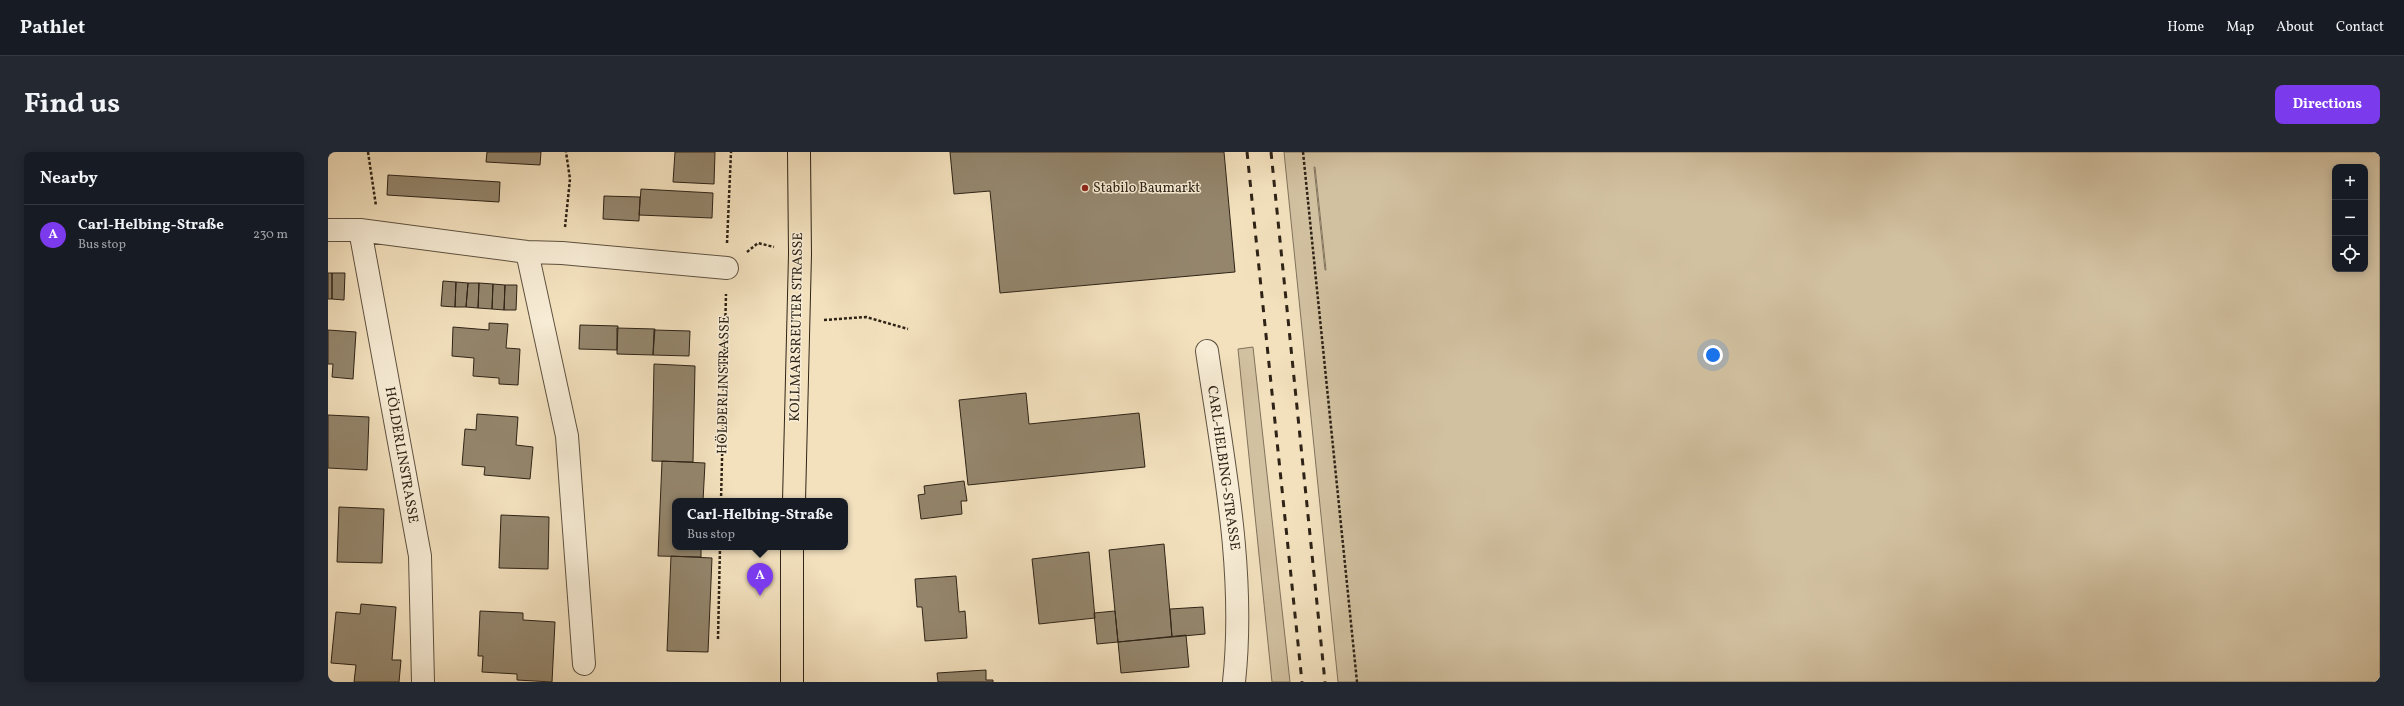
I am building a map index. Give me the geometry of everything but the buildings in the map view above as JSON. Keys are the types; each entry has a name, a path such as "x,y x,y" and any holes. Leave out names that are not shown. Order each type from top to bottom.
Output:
{"main road":[{"name":"KOLLMARSREUTER STRASSE","path":"794,498 800,254 799,152"},
{"path":"792,550 792,682"}],"street":[{"path":"328,230 370,231 527,252 562,253 726,268"},
{"name":"HÖLDERLINSTRASSE","path":"370,231 420,556 422,682"},
{"path":"527,252 567,436 584,664"},
{"name":"CARL-HELBING-STRASSE","path":"1207,351 1232,520 1238,611 1234,682"}],"path":[{"path":"368,152 370,231"},
{"path":"562,253 570,179 566,152"},
{"name":"HÖLDERLINSTRASSE","path":"721,498 726,268 731,152"},
{"path":"1303,152 1357,682"},
{"path":"726,268 758,243 800,254"},
{"path":"798,322 866,317 908,329"},
{"path":"718,639 720,550"}],"shaded area":[{"path":"1284,152 2380,152 2380,682 1338,682","holes":["1314,167 1315,167 1326,270"]},
{"path":"1253,347 1290,682 1272,682 1238,349"}],"railway":[{"path":"1247,152 1302,682"},
{"path":"1271,152 1325,682"}],"place":[{"name":"Stabilo Baumarkt","path":"1085,188"},
{"name":"Carl-Helbing-Straße","path":"760,596"}]}
